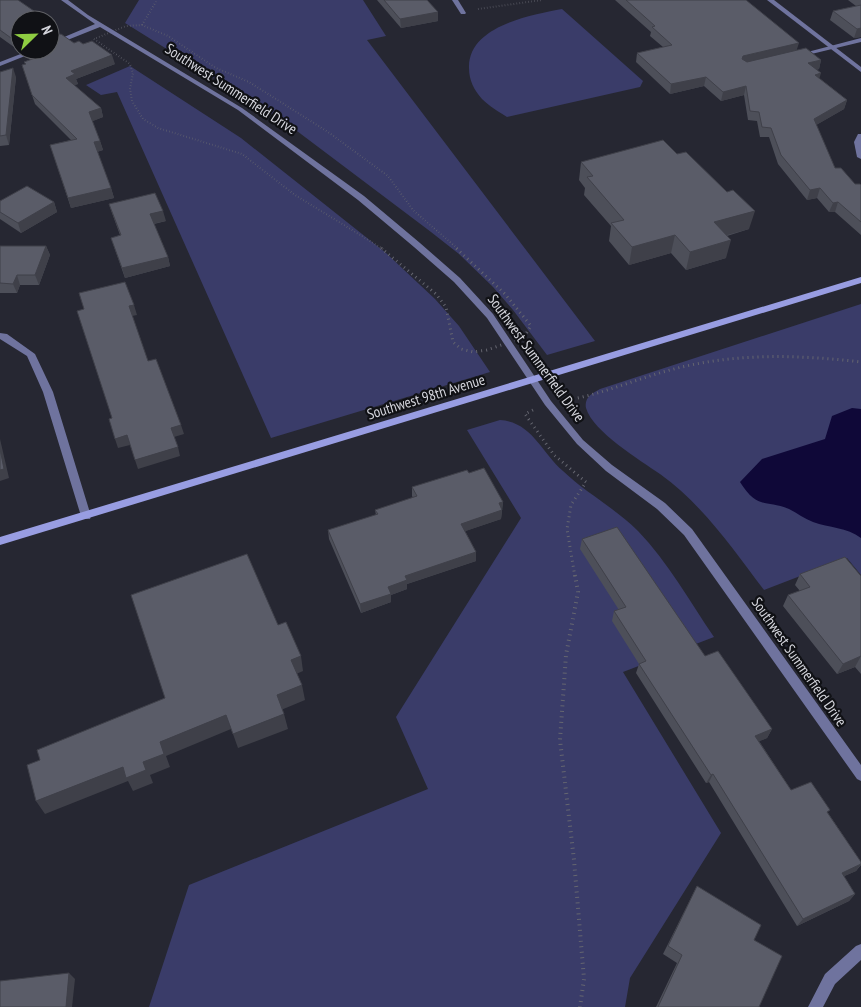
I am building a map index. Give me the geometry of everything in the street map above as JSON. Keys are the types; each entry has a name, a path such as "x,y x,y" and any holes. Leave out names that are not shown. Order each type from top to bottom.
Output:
{"street":[{"name":"Southwest Summerfield Drive","path":"64,0 240,109 361,198 457,280 490,316 548,403 580,442 609,468 661,506 688,532 861,775"},
{"path":"455,0 463,13"},
{"path":"770,0 861,70"},
{"path":"60,41 101,24"},
{"path":"793,56 861,40"},
{"path":"861,136 858,142 861,157"},
{"name":"Southwest 98th Avenue","path":"0,541 861,280"},
{"path":"0,336 4,336 31,354 48,392 86,516"},
{"path":"815,1007 830,979 861,951"}],"path":[{"path":"142,25 157,0"},
{"path":"463,13 488,6 542,0"},
{"path":"580,1007 584,979 574,860 560,740 566,655 578,592 567,529 571,505 586,482 554,455 525,414 548,403 576,399 682,367 738,358 795,355 861,362"}],"shaded area":[{"path":"139,0 363,0 386,36 367,40 595,341 547,355 493,287 459,254 289,125 125,23"},
{"path":"562,9 643,81 640,87 507,117 485,102 474,88 469,72 471,54 479,42 490,32 504,25 519,19"},
{"path":"130,66 241,138 386,253 435,299 459,326 490,372 271,438 117,92 101,95 86,85"},
{"path":"861,304 861,575 847,558 764,590 716,528 690,499 676,486 607,436 590,417 586,408 586,401 600,389"},
{"path":"852,408 861,409 861,538 844,530 813,522 789,509 757,500 746,491 740,482 762,459 825,439 832,416"},
{"path":"500,420 511,422 528,432 563,471 638,531 669,569 714,637 623,672 721,833 630,978 625,1007 149,1007 189,885 428,789 396,717 521,518 467,430"}],"building":[{"path":"0,0 18,0 33,10 10,10 10,37 0,30"},
{"path":"384,0 427,0 438,12 400,19"},
{"path":"626,0 746,0 799,43 743,56 742,59 747,62 806,48 821,60 808,63 821,73 815,75 847,100 814,119 835,168 841,168 855,184 861,185 861,222 838,202 833,203 820,188 810,190 781,155 771,128 762,127 759,112 750,111 746,86 723,92 706,77 671,84 637,53 672,45 652,27 655,26"},
{"path":"861,5 861,28 857,29 833,11"},
{"path":"60,34 74,43 79,41 83,44 92,41 112,55 71,71 75,74 66,78 101,108 89,112 100,141 94,142 111,188 68,198 50,145 77,139 32,95 22,65 30,60 60,60"},
{"path":"13,68 6,135 0,136 0,72"},
{"path":"663,140 677,154 686,152 727,192 733,190 755,211 714,222 731,240 690,252 675,235 632,247 611,223 624,220 587,177 593,176 581,162"},
{"path":"27,186 54,202 18,223 0,212 0,201"},
{"path":"155,193 163,211 150,214 168,257 122,268 111,238 121,235 109,204"},
{"path":"0,246 46,246 35,275 17,275 13,284 0,283"},
{"path":"125,282 134,305 129,306 148,361 156,359 181,425 171,428 178,447 135,460 127,435 115,439 109,419 112,418 77,311 84,309 79,293"},
{"path":"0,449 4,469 0,470"},
{"path":"484,468 503,502 499,503 502,510 461,524 476,552 405,576 407,580 388,587 391,594 360,604 328,530 378,514 375,510 417,496 412,487 467,470 469,473"},
{"path":"617,527 705,656 718,651 772,729 755,736 791,790 811,782 830,810 827,812 861,862 861,864 842,873 855,894 803,919 713,774 711,775 639,664 646,661 614,611 626,607 582,539"},
{"path":"247,554 278,625 286,622 301,656 291,660 302,685 277,695 284,714 233,734 226,715 160,742 164,754 143,762 146,770 126,778 123,767 36,801 27,765 40,760 37,750 165,698 131,595"},
{"path":"845,557 861,576 861,656 843,664 788,595 810,587 800,574"},
{"path":"697,886 761,925 754,940 782,956 759,1007 658,1007 682,955 668,946"},
{"path":"69,973 66,1007 0,1007 0,981"}]}
